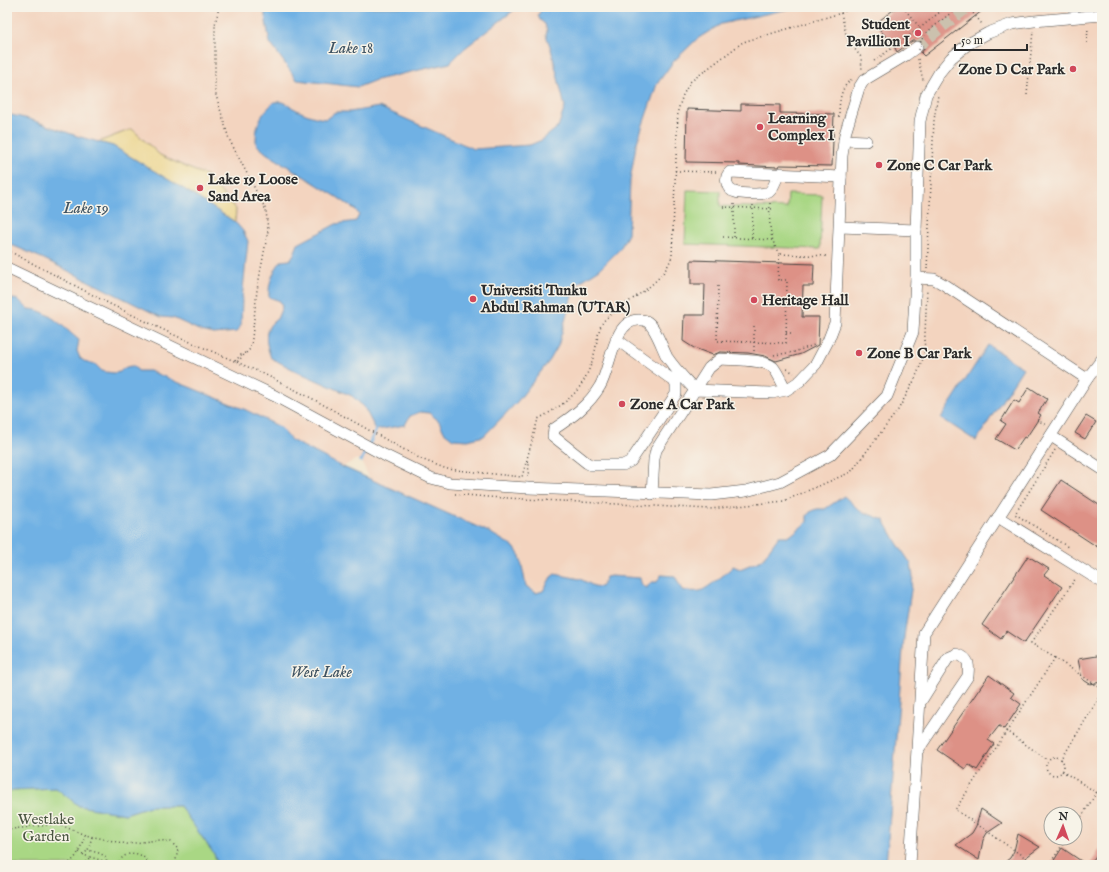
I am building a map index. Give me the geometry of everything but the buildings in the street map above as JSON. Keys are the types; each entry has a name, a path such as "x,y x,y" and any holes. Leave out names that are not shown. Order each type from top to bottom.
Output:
{"street":[{"path":"7,268 275,396 430,478 450,483 652,494 711,495 746,491 780,482 830,455 888,396 913,332 922,278 916,230 920,121 926,95 939,73 947,63 968,44 988,33 1012,24 1089,11 1102,14"},
{"path":"616,339 674,381 676,385 676,394 631,461 623,465 591,465 554,436 553,432 554,429 582,409 601,385 616,339 627,323 636,320 646,320 652,326 667,357 695,390 772,393 786,390 800,381 816,364 828,341 835,323 842,156 844,140 859,88 864,80 919,46"},
{"path":"844,140 866,141"},
{"path":"780,173 770,191 765,194 734,192 730,189 727,183 727,177 730,172 780,173 842,177"},
{"path":"840,228 916,230"},
{"path":"922,278 934,279 944,284 1087,379"},
{"path":"652,494 656,450 709,368 720,359 769,364 786,390"},
{"path":"910,865 924,633 998,517 1048,430 1102,359"},
{"path":"1048,430 1102,469"},
{"path":"998,517 1102,582"},
{"path":"917,751 968,676 969,665 965,657 957,654 948,658 920,703"}],"path":[{"path":"219,7 215,25 215,92 229,139 266,210 268,231 256,290 251,348 236,361"},
{"path":"7,250 110,304 172,334 236,361 313,399 421,459 447,469 522,476 538,419 560,406 582,386 591,367 602,322 660,277 668,267 672,255 678,110 683,95 690,82 743,42 853,7"},
{"path":"903,7 920,28"},
{"path":"894,46 920,28 946,7"},
{"path":"924,84 918,59 919,46 926,33 958,7"},
{"path":"968,7 976,16"},
{"path":"841,12 847,39 861,57 862,72"},
{"path":"1027,95 1034,21"},
{"path":"451,492 457,495 487,498 710,509 784,501 851,472 898,410 916,379 924,356 922,278 934,120 939,93"},
{"path":"675,171 730,172"},
{"path":"770,191 770,235 778,254"},
{"path":"723,207 775,209"},
{"path":"734,208 734,238"},
{"path":"752,238 753,208"},
{"path":"723,237 772,240"},
{"path":"718,286 716,341 786,343 787,280 778,280 779,263"},
{"path":"754,324 754,343"},
{"path":"786,333 793,333"},
{"path":"773,355 794,352 815,345"},
{"path":"785,368 792,373 795,372"},
{"path":"1037,420 1048,430"},
{"path":"526,460 529,464 528,477"},
{"path":"1037,865 1014,851 977,823 955,810 1055,658 1102,689"},
{"path":"1062,771 1063,766 1061,760 1102,693"},
{"path":"998,726 1048,760"},
{"path":"1048,760 1053,758 1061,760"},
{"path":"1048,760 1046,768 1049,773 1054,775 1062,771"},
{"path":"1062,771 1102,796"},
{"path":"1083,814 1102,784"},
{"path":"7,832 12,829 58,824 85,835 127,844 158,840 171,842 178,849 175,865"},
{"path":"67,865 73,861 79,852 85,835"},
{"path":"83,855 88,850 92,836"},
{"path":"1049,865 1062,846"},
{"path":"79,852 107,864 107,859 104,855 88,850"},
{"path":"7,853 7,858"},
{"path":"117,865 124,856 136,853 146,859 150,865"},
{"path":"83,865 90,857"}],"shaded area":[{"name":"Universiti Tunku Abdul Rahman (UTAR)","path":"7,7 1102,7 1102,865 886,865 904,637 913,577 911,564 884,521 860,511 844,496 825,509 817,509 807,521 790,536 779,536 762,560 740,570 733,566 729,571 702,590 691,592 682,590 675,576 667,574 648,588 644,587 642,584 605,581 601,587 588,583 551,577 543,591 536,593 526,586 520,556 501,539 489,532 370,479 361,461 357,459 343,467 291,440 280,427 246,410 150,371 138,371 134,366 123,368 120,372 114,373 102,371 90,362 84,361 80,358 77,351 77,345 36,309 28,309 19,300 7,298"}],"green space":[{"path":"687,190 720,191 720,206 787,208 788,194 822,195 820,249 685,244"},
{"name":"Westlake Garden","path":"56,788 79,806 125,814 150,806 180,806 214,854 218,865 7,865 7,793 13,790"}],"sand":[{"name":"Lake 19 Loose Sand Area","path":"132,129 160,155 206,175 236,209 235,222 113,146 98,142"}],"water":[{"name":"Lake 18","path":"265,7 518,7 465,48 450,63 376,80 358,87 297,80 270,43 265,16"},
{"path":"543,7 797,7 721,24 697,39 673,62 657,84 636,145 630,181 628,234 620,249 600,269 575,285 558,346 550,360 517,402 484,436 468,440 453,439 444,432 439,421 429,413 420,412 410,416 405,425 376,430 364,407 352,396 298,372 271,358 266,337 267,332 272,323 277,319 282,307 280,301 269,297 269,287 273,274 278,265 281,261 290,260 298,244 336,224 356,221 359,215 356,210 266,153 256,144 259,121 274,102 284,102 306,114 326,119 335,112 350,112 379,107 474,149 530,145 542,140 558,127 565,107 551,49 546,35 547,31 545,24 540,20 538,15"},
{"name":"Lake 19","path":"7,114 29,119 77,136 113,146 235,222 243,231 248,241 241,325 237,332 214,334 201,331 173,318 161,317 44,259 7,243"},
{"name":"West Lake","path":"7,298 19,300 28,309 42,312 55,320 79,340 77,351 80,358 84,361 95,364 102,371 114,373 120,372 126,367 134,366 138,371 150,371 246,410 280,427 291,440 343,467 489,532 514,547 520,556 526,586 536,593 543,591 551,577 555,574 580,579 594,586 601,587 606,577 640,578 644,587 647,588 652,582 657,582 661,575 675,576 682,590 700,591 717,580 733,566 740,569 762,560 779,536 790,536 807,522 807,516 810,512 817,509 825,509 844,496 860,511 884,520 911,564 913,577 904,637 886,865 218,865 214,854 180,806 150,806 125,814 79,806 56,788 13,790 7,793"},
{"path":"988,345 1023,368 976,441 941,418"}],"waterway":[{"path":"361,461 376,430"}],"tunnel":[{"path":"917,47 968,7"}],"place":[{"name":"Student Pavillion I","path":"918,33"},
{"name":"Zone D Car Park","path":"1073,69"},
{"name":"Learning Complex I","path":"760,127"},
{"name":"Zone C Car Park","path":"879,165"},
{"name":"Lake 19 Loose Sand Area","path":"200,188"},
{"name":"Universiti Tunku Abdul Rahman (UTAR)","path":"473,299"},
{"name":"Heritage Hall","path":"754,300"},
{"name":"Zone B Car Park","path":"859,353"},
{"name":"Zone A Car Park","path":"622,404"}]}
